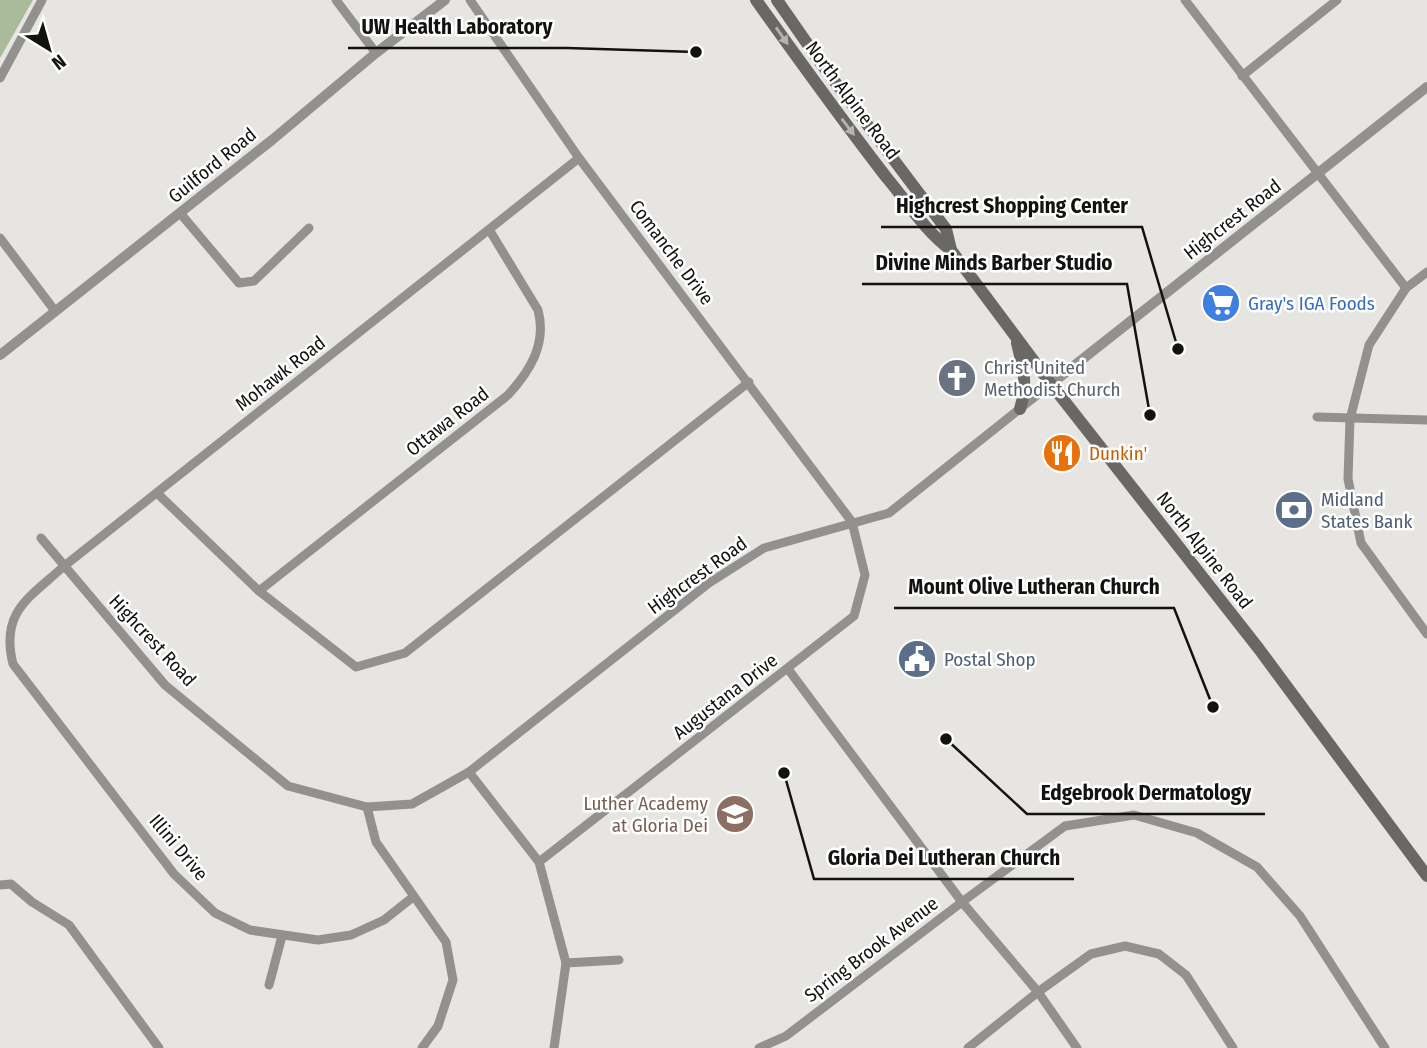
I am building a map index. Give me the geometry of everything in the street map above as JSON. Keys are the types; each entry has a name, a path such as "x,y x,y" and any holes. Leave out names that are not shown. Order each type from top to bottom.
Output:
{"main road":[{"name":"North Alpine Road","path":"757,0 869,155 934,237 951,250 1051,384 1259,649 1427,876"},
{"name":"North Alpine Road","path":"777,0 820,62 946,229 951,250"},
{"path":"1015,335 1024,370 1025,388 1020,409"}],"street":[{"path":"0,78 42,0"},
{"path":"336,0 376,53"},
{"name":"Guilford Road","path":"0,355 445,0"},
{"name":"Comanche Drive","path":"470,0 579,158 852,522"},
{"path":"1186,0 1406,288"},
{"path":"1242,76 1337,0"},
{"name":"Highcrest Road","path":"41,538 165,685 288,786 367,807 412,804 469,772 709,583 764,548 890,513 1427,87"},
{"name":"Mohawk Road","path":"11,623 18,608 64,567 579,158"},
{"path":"180,213 239,283 254,281 309,228"},
{"name":"Ottawa Road","path":"259,591 508,395 523,378 539,345 541,322 538,310 490,231"},
{"path":"0,238 55,311"},
{"path":"1427,272 1406,288 1369,345 1350,419 1348,479 1361,543 1427,634"},
{"path":"157,492 259,591 356,667 405,653 749,382"},
{"path":"1317,417 1427,420"},
{"name":"Augustana Drive","path":"539,862 854,616 864,575 852,522"},
{"name":"Illini Drive","path":"11,623 13,664 174,874 215,913 250,930 318,940 351,935 384,920 413,897"},
{"path":"788,668 962,902 1038,992 1077,1048"},
{"path":"469,772 539,862 566,963 554,1048"},
{"path":"367,807 376,842 446,942 453,980 438,1026 422,1048"},
{"name":"Spring Brook Avenue","path":"759,1048 786,1037 1065,826 1134,815 1196,833 1257,867 1300,916 1385,1048"},
{"path":"0,885 11,884 32,902 69,925 157,1047"},
{"path":"269,985 282,936"},
{"path":"968,1048 1091,954 1125,946 1159,954 1186,975 1233,1048"},
{"path":"566,963 619,960"}],"green space":[{"path":"0,0 33,0 0,58"}],"place":[{"name":"UW Health Laboratory","path":"696,52"},
{"name":"Gray's IGA Foods","path":"1221,303"},
{"name":"Highcrest Shopping Center","path":"1178,349"},
{"name":"Christ United Methodist Church","path":"957,378"},
{"name":"Divine Minds Barber Studio","path":"1150,415"},
{"name":"Dunkin'","path":"1062,453"},
{"name":"Midland States Bank","path":"1294,510"},
{"name":"Postal Shop","path":"917,659"},
{"name":"Mount Olive Lutheran Church","path":"1213,707"},
{"name":"Edgebrook Dermatology","path":"946,739"},
{"name":"Gloria Dei Lutheran Church","path":"784,773"},
{"name":"Luther Academy at Gloria Dei","path":"735,814"}]}
